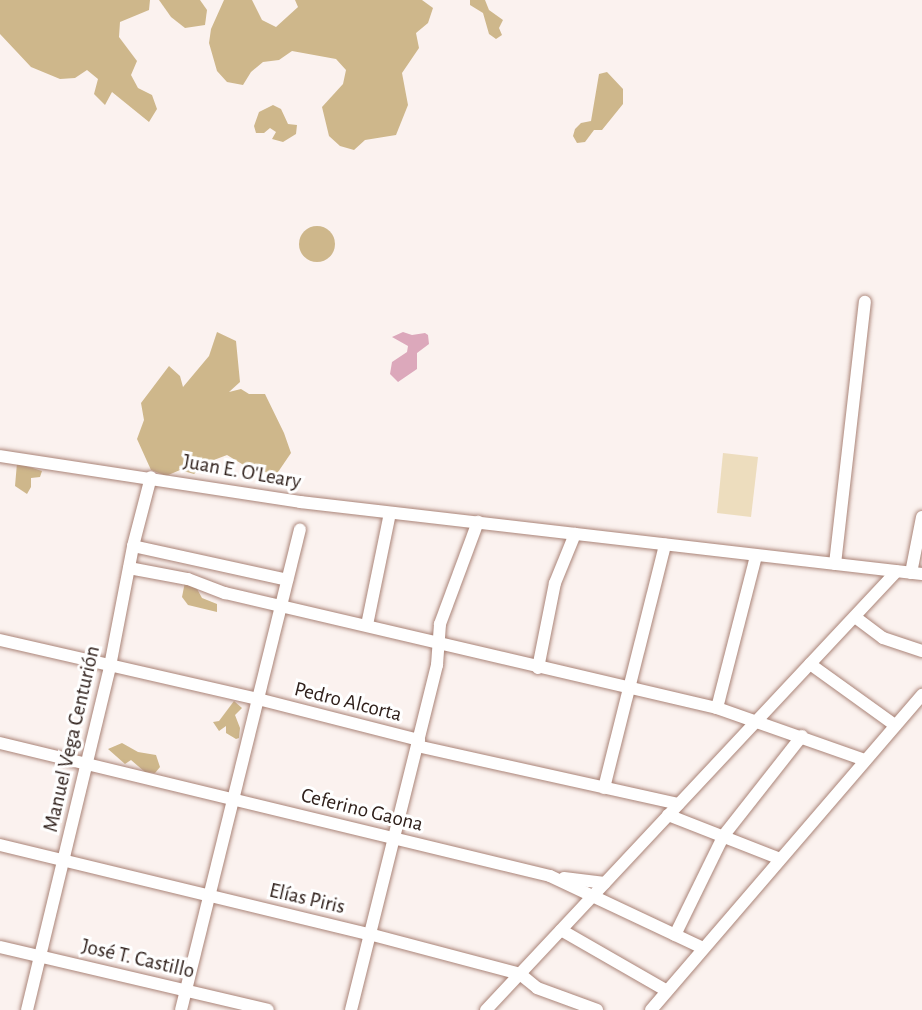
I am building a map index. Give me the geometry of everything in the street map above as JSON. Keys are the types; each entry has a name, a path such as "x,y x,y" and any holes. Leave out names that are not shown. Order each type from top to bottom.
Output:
{"street":[{"path":"835,564 865,302"},
{"name":"Juan E. O'Leary","path":"0,456 151,477 300,502 916,573"},
{"name":"Manuel Vega Centurión","path":"27,1010 110,666 133,546 151,477"},
{"path":"367,625 390,513"},
{"path":"916,573 922,517"},
{"path":"351,1010 437,665 436,644 440,624 478,523"},
{"path":"180,1010 300,530"},
{"path":"538,668 555,583 575,534"},
{"path":"604,788 665,545"},
{"path":"133,546 287,580"},
{"path":"717,708 756,556"},
{"path":"129,568 188,579 225,593 717,708 865,760"},
{"path":"493,1008 520,974 897,571"},
{"path":"855,617 883,638 922,651"},
{"name":"Pedro Alcorta","path":"0,640 258,699 419,740 417,746 679,804"},
{"path":"810,664 895,725"},
{"path":"651,1010 922,695"},
{"path":"675,935 724,835 802,736"},
{"name":"Ceferino Gaona","path":"0,743 550,876 703,948"},
{"path":"668,816 724,835 780,859"},
{"name":"Elías Piris","path":"0,845 369,934 520,974 537,988 597,1010"},
{"path":"550,876 605,883"},
{"path":"561,930 667,991"},
{"name":"José T. Castillo","path":"0,947 268,1010"}],"shaded area":[{"path":"0,0 150,0 149,10 120,22 119,37 137,61 131,75 138,88 152,95 157,109 149,122 112,92 105,105 94,94 98,79 87,70 75,78 60,79 31,67 0,34"},
{"path":"159,0 200,0 207,10 205,25 185,28 171,17"},
{"path":"224,0 252,0 262,20 276,27 298,7 295,0 422,0 433,8 428,23 416,33 419,48 402,73 408,105 396,135 365,140 354,150 340,146 329,136 322,107 343,84 346,70 336,59 292,51 279,60 263,62 251,72 243,85 227,82 217,71 209,43 211,29"},
{"path":"470,0 485,0 489,10 503,20 499,28 502,35 496,39 489,34 483,13 470,5"},
{"path":"607,72 623,89 623,104 602,130 594,130 585,142 577,143 573,136 575,129 581,123 591,121 599,74"},
{"path":"273,105 281,109 288,124 297,125 296,134 283,142 272,139 276,132 270,128 264,133 256,133 254,126 259,112"},
{"path":"317,226 329,232 335,244 329,256 317,262 305,256 299,244 305,232"},
{"path":"217,332 236,341 240,382 229,392 241,389 249,394 265,394 284,433 291,453 276,475 247,467 227,455 206,463 194,474 180,470 166,476 151,470 137,439 144,420 141,403 169,366 180,376 183,387 209,356"},
{"path":"403,332 412,335 425,333 428,335 429,344 417,353 417,369 398,382 390,374 392,362 407,352 408,346 392,337"},
{"path":"723,453 758,457 751,517 717,513"},
{"path":"17,463 42,471 40,477 31,478 31,487 27,494 15,486"},
{"path":"185,582 196,587 202,598 217,604 217,612 188,605 182,597"},
{"path":"234,701 242,708 235,715 240,728 239,738 236,739 226,733 226,726 219,731 213,722 219,721"},
{"path":"122,743 138,752 156,755 160,767 155,773 145,772 131,760 125,764 108,749"}]}
